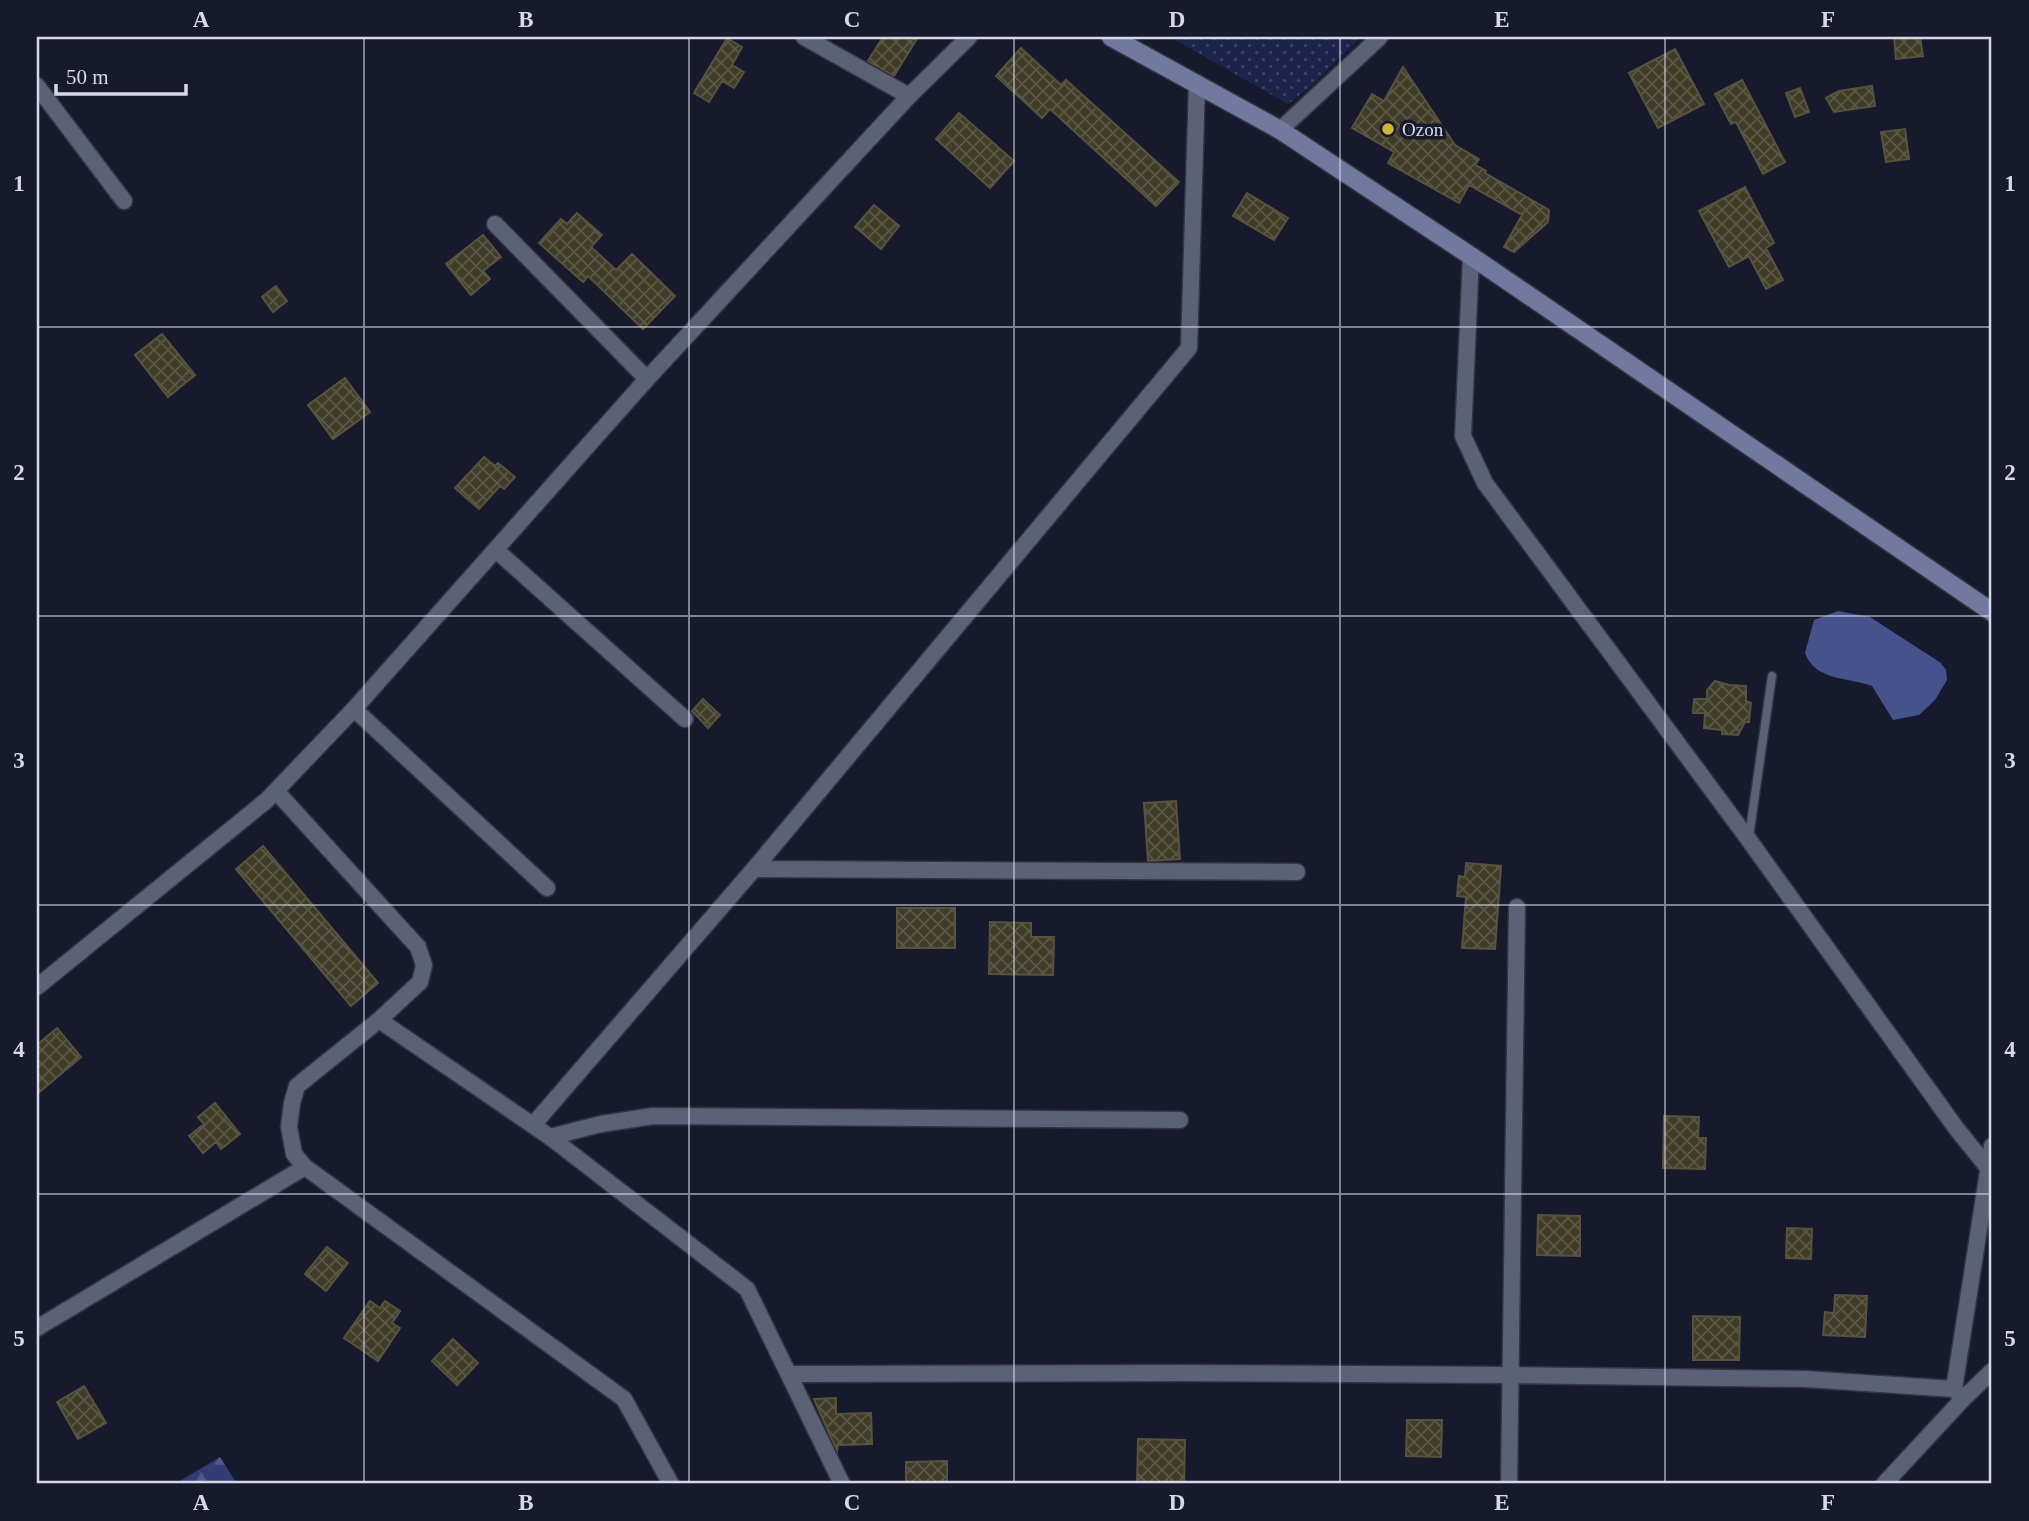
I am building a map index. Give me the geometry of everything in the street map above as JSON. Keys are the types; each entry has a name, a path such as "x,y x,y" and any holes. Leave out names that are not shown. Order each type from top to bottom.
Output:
{"street":[{"path":"804,37 909,96"},
{"path":"37,986 276,791 354,709 647,379 909,96 969,37"},
{"path":"1111,37 1280,130 1471,256 1992,612"},
{"path":"1280,130 1380,37"},
{"path":"533,1125 754,870 1189,348 1197,83"},
{"path":"37,86 124,201"},
{"path":"495,224 647,379"},
{"path":"1471,256 1463,436 1485,482 1749,840 1956,1128 1989,1169"},
{"path":"496,550 685,719"},
{"path":"354,709 547,888"},
{"path":"276,791 418,947 424,965 420,982 379,1020 297,1086 289,1127 294,1153 304,1167 624,1399 671,1484"},
{"path":"754,870 1297,872"},
{"path":"1509,1484 1517,906"},
{"path":"379,1020 550,1137 747,1289 842,1484"},
{"path":"550,1137 601,1124 653,1116 1180,1120"},
{"path":"1959,1394 1992,1146"},
{"path":"37,1328 304,1167"},
{"path":"1884,1484 1959,1394 1992,1371"},
{"path":"790,1374 1180,1373 1807,1379 1959,1394"}],"lane":[{"path":"1749,840 1772,676"}],"shaded area":[{"path":"1170,37 1361,37 1311,86 1288,104"},
{"path":"1838,611 1870,617 1941,663 1946,670 1947,680 1935,700 1919,715 1893,720 1872,686 1833,677 1816,669 1810,662 1805,653 1814,620"}],"green space":[{"path":"220,1457 237,1484 175,1484"}],"building":[{"path":"883,37 918,37 894,76 868,61"},
{"path":"1894,37 1920,37 1923,56 1896,59"},
{"path":"727,38 742,47 732,65 744,72 734,88 722,81 709,102 694,93"},
{"path":"1021,48 1061,85 1066,80 1179,182 1156,206 1050,109 1042,118 996,76"},
{"path":"1675,49 1704,104 1658,128 1629,73"},
{"path":"1403,67 1455,145 1479,159 1475,165 1549,210 1548,222 1514,252 1504,247 1522,215 1469,185 1459,203 1388,163 1394,152 1352,128 1372,94 1384,101"},
{"path":"1742,80 1785,162 1763,174 1736,122 1731,124 1715,94"},
{"path":"1872,86 1875,106 1834,112 1826,98 1839,91"},
{"path":"1800,88 1809,112 1795,117 1786,93"},
{"path":"959,113 1014,161 990,188 936,139"},
{"path":"1905,129 1909,159 1886,162 1881,132"},
{"path":"1745,187 1774,243 1766,248 1783,280 1766,289 1749,256 1729,267 1699,211"},
{"path":"1247,193 1288,218 1274,240 1233,216"},
{"path":"874,205 899,226 881,249 855,227"},
{"path":"577,213 602,235 591,247 616,270 632,254 675,296 643,329 588,276 583,282 539,243 561,219 567,224"},
{"path":"483,235 501,257 483,271 490,279 471,295 446,264"},
{"path":"276,286 287,301 273,312 262,297"},
{"path":"162,334 195,375 168,397 135,355"},
{"path":"345,378 370,412 333,439 308,405"},
{"path":"484,457 495,466 498,463 515,477 504,489 500,486 479,509 455,488"},
{"path":"1715,681 1746,686 1746,701 1751,703 1749,722 1745,722 1738,735 1722,734 1722,730 1704,728 1705,713 1693,713 1694,699 1707,699 1707,690"},
{"path":"703,699 720,715 708,728 692,711"},
{"path":"1176,801 1180,859 1148,861 1144,803"},
{"path":"263,846 378,983 351,1006 236,869"},
{"path":"1466,863 1501,866 1495,949 1462,948 1466,897 1457,896 1459,876 1465,877"},
{"path":"897,908 955,908 955,948 897,948"},
{"path":"990,922 1031,923 1031,937 1054,937 1053,975 989,974"},
{"path":"57,1028 81,1057 37,1094 37,1045"},
{"path":"215,1103 240,1134 221,1149 216,1142 203,1153 189,1136 204,1124 198,1117"},
{"path":"1664,1116 1699,1117 1698,1138 1706,1138 1705,1169 1663,1168"},
{"path":"1538,1215 1580,1216 1580,1256 1537,1255"},
{"path":"1787,1228 1812,1229 1811,1259 1786,1258"},
{"path":"327,1247 348,1263 326,1291 305,1274"},
{"path":"1835,1295 1867,1296 1865,1337 1823,1335 1825,1312 1834,1313"},
{"path":"370,1301 380,1308 385,1301 400,1311 392,1323 400,1328 378,1361 344,1338"},
{"path":"1693,1316 1740,1317 1739,1360 1693,1360"},
{"path":"453,1339 478,1363 457,1385 432,1361"},
{"path":"84,1386 106,1423 78,1439 57,1402"},
{"path":"836,1398 836,1414 871,1413 872,1444 838,1445 837,1451 814,1399"},
{"path":"1407,1420 1442,1420 1441,1457 1406,1456"},
{"path":"1138,1439 1185,1440 1184,1484 1137,1484"},
{"path":"947,1461 947,1484 906,1484 906,1462"}],"place":[{"name":"Ozon","path":"1388,129"}]}
